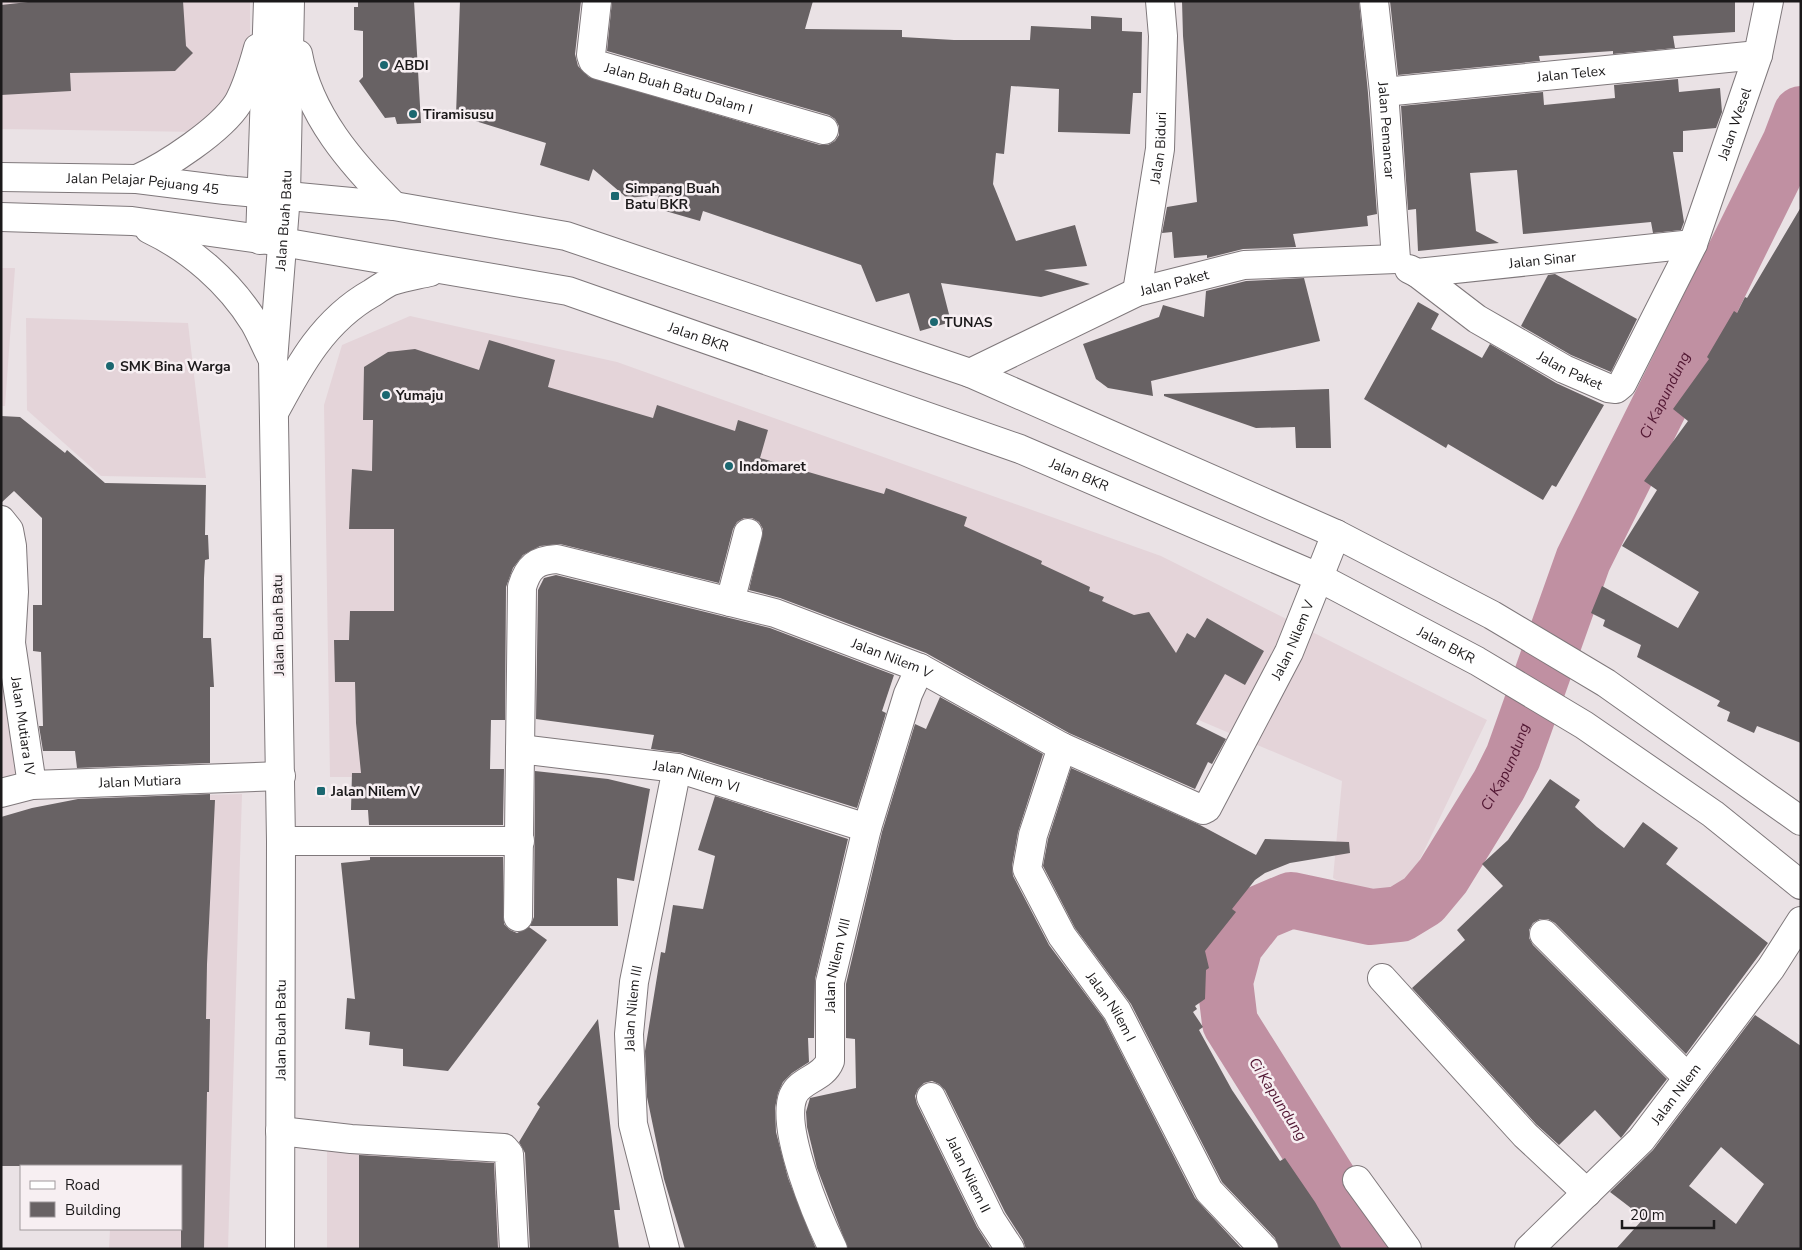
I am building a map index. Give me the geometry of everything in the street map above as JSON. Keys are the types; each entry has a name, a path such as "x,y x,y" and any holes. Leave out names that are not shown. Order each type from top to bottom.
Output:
{"street":[{"name":"Jalan Buah Batu Dalam I","path":"597,1 591,55 593,61 598,64 824,130"},
{"name":"Jalan Biduri","path":"1137,292 1160,149 1163,36 1160,1"},
{"name":"Jalan Pemancar","path":"1374,1 1406,266"},
{"name":"Jalan Wesel","path":"1693,244 1758,56 1769,1"},
{"path":"137,179 163,167 183,153 217,125 238,103 279,5"},
{"path":"279,5 302,79 320,114 344,154 394,206"},
{"name":"Jalan Buah Batu","path":"279,5 271,241 281,776 280,1249"},
{"name":"Jalan Telex","path":"1384,92 1758,56"},
{"name":"Jalan Pelajar Pejuang 45","path":"1,177 137,179 273,194"},
{"path":"273,194 394,206 566,236 970,373 1336,534 1492,615 1606,682 1801,821"},
{"path":"1,217 132,221 271,241"},
{"path":"132,221 164,236 198,259 228,287 254,322 273,361"},
{"name":"Jalan BKR","path":"271,241 568,291 1010,446 1318,577 1477,661 1584,725 1712,814 1801,885"},
{"name":"Jalan Paket","path":"970,373 1137,292 1244,265 1406,266 1477,319 1564,370 1612,389 1622,384 1693,244"},
{"name":"Jalan Sinar","path":"1406,266 1693,244"},
{"path":"275,411 310,349 323,332 358,301 391,282 441,270"},
{"name":"Jalan Mutiara IV","path":"1,520 9,530 12,546 14,592 11,643 32,785"},
{"path":"730,602 748,533"},
{"name":"Jalan Nilem V","path":"518,918 522,587 525,576 542,559 557,559 775,613 920,668 1062,747 1203,810 1289,652 1336,534"},
{"name":"Jalan Nilem VIII","path":"833,1249 817,1216 796,1153 790,1110 793,1096 797,1090 821,1074 827,1068 830,1061 830,982 868,828 908,694 920,668"},
{"name":"Jalan Nilem I","path":"1062,747 1033,835 1027,869 1062,936 1117,1011 1209,1191 1264,1249"},
{"name":"Jalan Nilem VI","path":"520,749 677,768 868,828"},
{"name":"Jalan Nilem III","path":"665,1249 633,1124 629,1034 634,982 677,768"},
{"name":"Jalan Mutiara","path":"1,793 32,785 281,776"},
{"path":"281,841 520,841"},
{"name":"Jalan Nilem","path":"1529,1249 1641,1140 1771,968 1801,921"},
{"path":"1544,934 1687,1077"},
{"path":"1382,978 1525,1135 1587,1193"},
{"name":"Jalan Nilem II","path":"931,1097 991,1220 1010,1249"},
{"path":"280,1131 351,1139 504,1148 509,1154 514,1249"},
{"path":"1357,1180 1407,1249"}],"shaded area":[{"path":"1,1 250,1 250,73 201,132 1,129"},
{"path":"1,268 15,268 5,406 1,406"},
{"path":"410,316 617,362 1161,556 1487,720 1394,913 1333,878 1342,781 753,530 493,442 433,777 330,777 324,405 342,345"},
{"name":"SMK Bina Warga","path":"26,318 188,323 206,478 101,476 27,410"},
{"path":"1,653 20,778 1,784"},
{"path":"242,794 228,1249 109,1249 110,1230 182,1230 182,1165 113,1165 127,897 103,893 112,798"},
{"path":"513,1142 514,1249 327,1249 327,1147"}],"building":[{"path":"37,1 183,1 186,46 193,53 175,71 70,73 71,91 1,95 1,5"},
{"path":"358,1 414,1 421,123 397,124 395,117 385,118 359,81 363,77 363,31 354,30 354,7 358,7"},
{"path":"460,1 581,1 575,54 578,66 589,77 820,145 828,145 835,141 839,135 839,126 835,119 829,115 607,51 612,1 813,1 805,29 902,30 902,37 954,40 1030,40 1031,26 1091,29 1091,16 1122,18 1122,31 1142,32 1141,93 1133,93 1130,134 1058,132 1059,89 1011,86 1004,154 996,153 993,184 1016,241 1075,225 1087,266 1044,270 1090,284 1041,297 941,283 951,322 920,331 909,293 876,302 861,265 703,211 700,221 655,208 659,195 627,198 593,169 589,181 540,165 546,143 456,115"},
{"path":"1182,1 1359,1 1377,214 1367,216 1368,226 1293,234 1296,247 1243,249 1207,258 1207,255 1174,258 1172,232 1162,233 1167,207 1197,202 1183,36"},
{"path":"1390,1 1735,1 1735,32 1673,36 1675,48 1613,54 1613,51 1539,56 1540,61 1398,75"},
{"path":"1678,79 1679,92 1720,88 1722,112 1716,128 1683,131 1683,152 1673,152 1684,222 1681,230 1653,233 1651,222 1523,234 1517,170 1470,173 1476,231 1499,243 1418,251 1416,209 1408,210 1401,106 1543,92 1544,105 1615,98 1614,85"},
{"path":"1801,207 1801,743 1757,726 1754,733 1727,721 1730,712 1717,706 1720,701 1637,657 1641,645 1603,626 1605,620 1591,613 1602,586 1678,628 1699,592 1622,546 1657,490 1644,481 1688,421 1673,409 1709,359 1707,357 1734,311 1737,313 1745,297 1747,298"},
{"path":"1555,274 1637,319 1611,372 1571,355 1521,326 1548,275"},
{"path":"1304,278 1320,341 1151,381 1153,396 1108,388 1096,379 1083,344 1159,317 1163,305 1204,317 1206,291 1246,281"},
{"path":"1418,302 1439,314 1431,329 1482,358 1490,344 1556,383 1604,405 1556,487 1552,485 1543,500 1448,444 1446,448 1364,399"},
{"path":"489,340 555,360 548,387 653,418 657,405 735,431 738,420 768,430 760,458 884,494 886,488 967,517 964,526 1042,561 1041,564 1090,587 1089,591 1104,597 1102,601 1134,615 1149,612 1176,653 1187,633 1195,638 1207,618 1264,651 1245,685 1225,674 1196,724 1226,739 1212,764 1208,762 1195,789 1069,733 926,653 780,598 749,590 763,529 759,522 752,518 744,518 737,522 733,529 719,583 560,544 540,546 523,555 513,568 506,587 505,720 491,720 490,769 504,769 503,825 369,825 368,810 351,810 352,773 361,773 356,723 355,682 335,682 334,640 349,640 350,611 394,611 394,529 349,529 352,469 372,471 373,420 363,420 364,367 388,352 415,349 479,370"},
{"path":"1329,389 1331,448 1296,448 1295,427 1256,428 1164,396 1164,394"},
{"path":"1,416 20,417 65,453 67,450 105,483 206,485 205,535 208,535 209,559 205,560 203,638 211,638 214,687 210,687 210,763 77,768 75,751 43,751 39,726 43,726 41,652 33,651 33,605 42,605 42,518 14,491 1,503"},
{"path":"556,575 770,628 894,675 882,711 886,713 857,808 682,753 651,749 654,735 536,719 538,590 544,578"},
{"path":"940,697 1043,754 1018,832 1012,866 1013,876 1049,945 1104,1019 1195,1198 1242,1249 1026,1249 1023,1240 1005,1212 945,1090 939,1084 932,1081 924,1083 918,1089 915,1096 917,1104 977,1227 991,1249 848,1249 817,1168 807,1127 806,1112 810,1098 856,1088 855,1039 846,1038 846,984 882,832 915,724 926,729"},
{"path":"1071,768 1200,825 1256,855 1265,839 1349,842 1350,853 1290,863 1265,873 1255,880 1232,909 1236,912 1205,951 1209,968 1206,970 1205,999 1195,1006 1197,1009 1193,1012 1203,1027 1199,1030 1232,1090 1280,1161 1285,1158 1315,1202 1342,1249 1279,1249 1275,1238 1222,1182 1131,1004 1075,928 1043,866 1048,839"},
{"path":"535,771 608,779 650,789 634,881 617,878 618,926 530,926 534,917"},
{"path":"1550,779 1580,800 1575,807 1624,848 1643,822 1678,848 1666,864 1768,943 1686,1054 1555,923 1548,919 1540,919 1533,923 1529,930 1529,938 1533,945 1667,1079 1621,1138 1595,1110 1559,1145 1536,1124 1412,988 1465,940 1457,930 1503,886 1482,864 1508,840"},
{"path":"210,794 210,800 215,800 207,964 206,1019 210,1019 204,1249 181,1249 182,1165 1,1166 1,817 32,808 78,799"},
{"path":"715,796 848,839 815,979 814,1038 808,1038 809,1062 792,1073 783,1082 778,1093 775,1108 776,1132 788,1178 816,1249 685,1249 664,1179 647,1097 645,1051 661,952 665,953 673,905 703,909 715,856 698,850"},
{"path":"370,857 503,857 504,924 510,930 517,933 529,927 547,940 448,1071 403,1066 403,1049 369,1045 370,1032 345,1029 347,998 355,999 341,863 370,860"},
{"path":"1755,1015 1801,1046 1801,1249 1616,1249 1644,1218 1610,1192 1653,1150","holes":["1721,1147 1764,1184 1736,1224 1689,1186"]},
{"path":"598,1019 620,1210 614,1210 619,1249 530,1249 525,1153 519,1142 540,1107 537,1104"},
{"path":"359,1155 494,1163 498,1249 359,1249"}],"waterway":[{"name":"Ci Kapundung","path":"1372,1249 1230,1023 1225,982 1235,945 1260,913 1291,900 1371,917 1400,914 1423,900 1443,876 1499,785 1513,757 1583,560 1790,143 1801,114"}],"place":[{"name":"ABDI","path":"384,65"},
{"name":"Tiramisusu","path":"413,114"},
{"name":"Simpang Buah Batu BKR","path":"615,196"},
{"name":"TUNAS","path":"934,322"},
{"name":"SMK Bina Warga","path":"110,366"},
{"name":"Yumaju","path":"386,395"},
{"name":"Indomaret","path":"729,466"},
{"name":"Jalan Nilem V","path":"321,791"}]}
